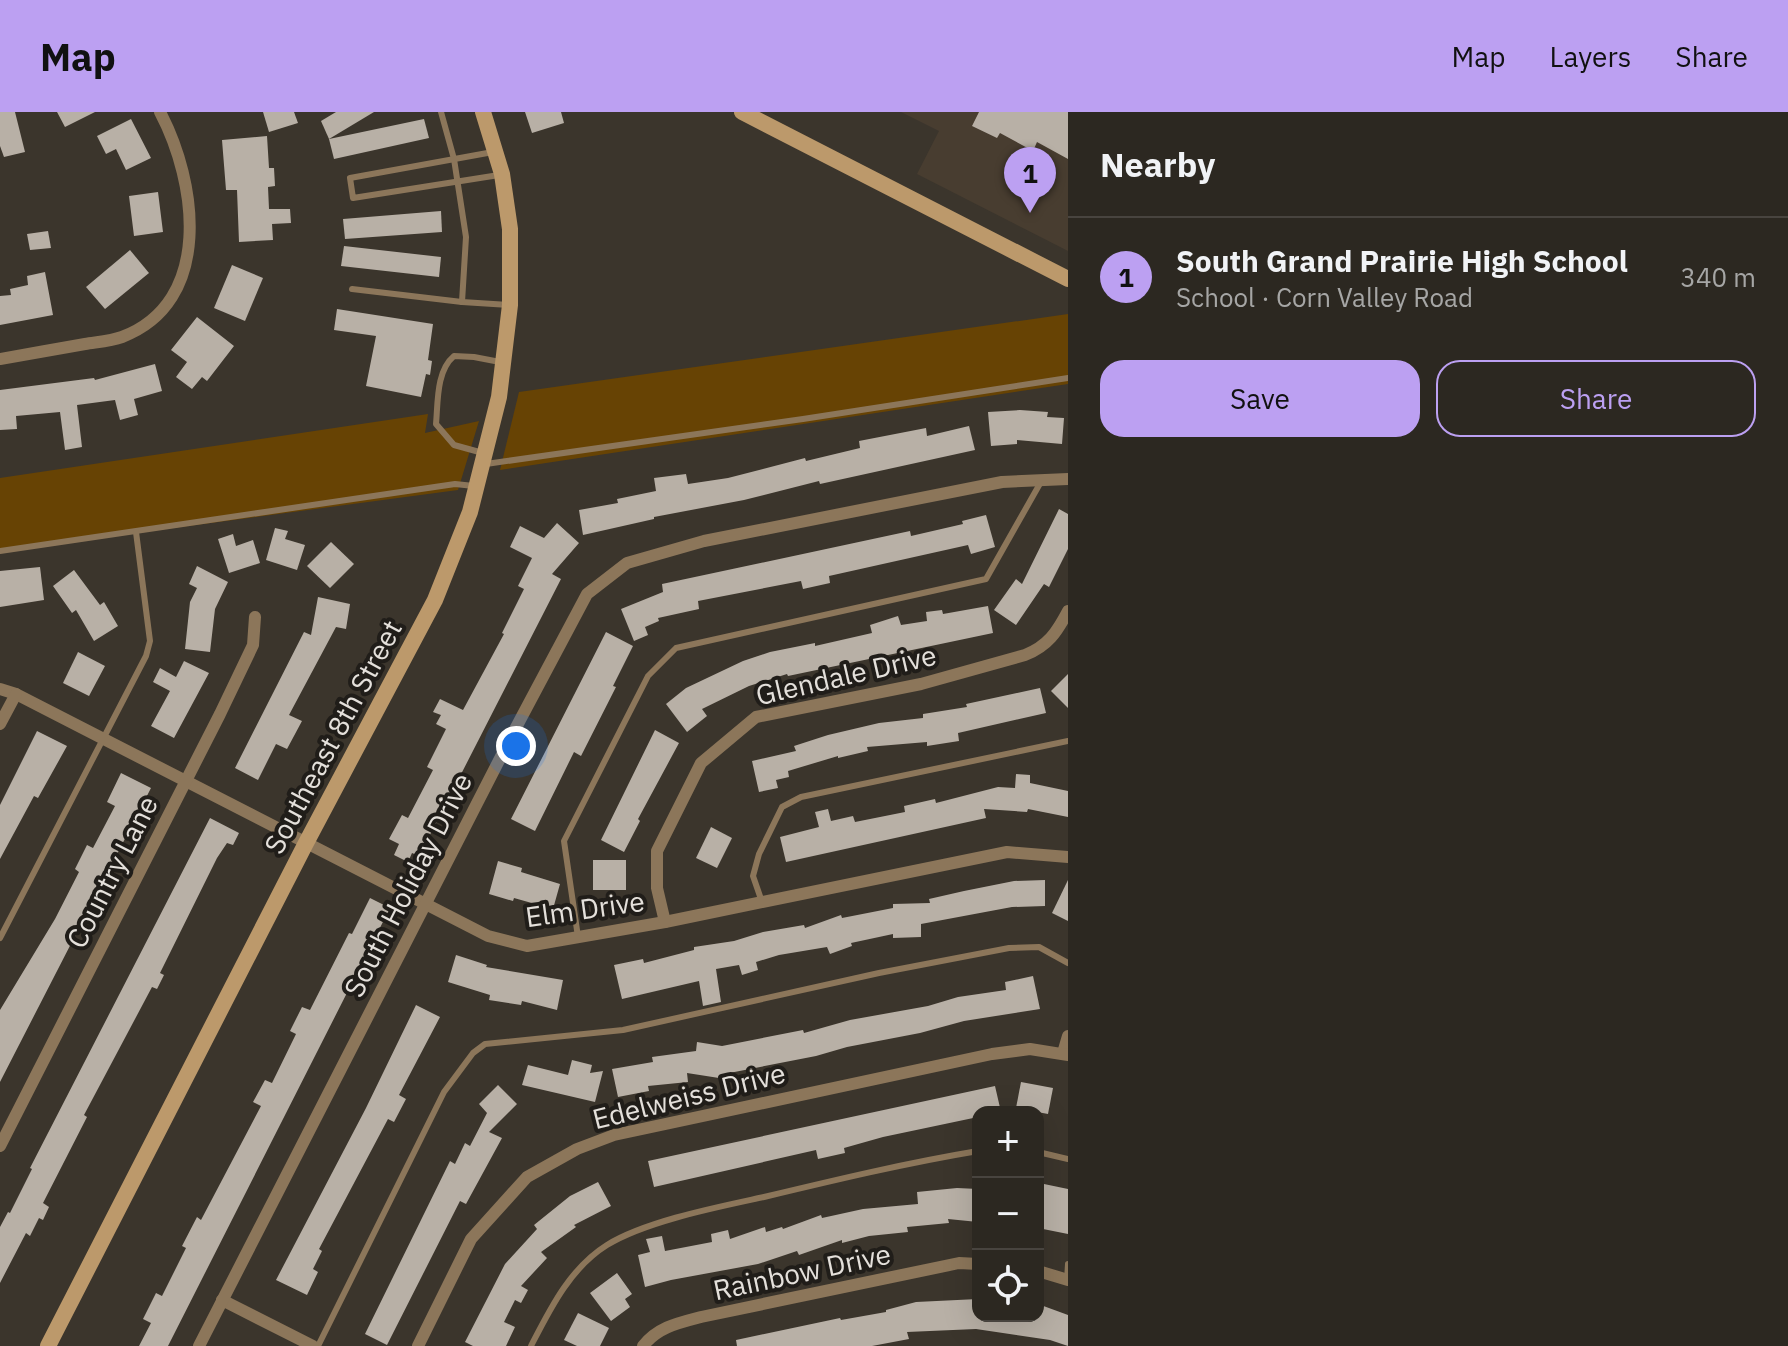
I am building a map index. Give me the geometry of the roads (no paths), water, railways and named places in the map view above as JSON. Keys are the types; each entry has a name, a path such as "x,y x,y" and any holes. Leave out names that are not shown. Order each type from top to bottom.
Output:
{"street":[{"path":"0,359 121,337 159,316 177,289 188,260 189,210 185,175 173,137 160,112"},
{"name":"Southeast 8th Street","path":"48,1346 306,843 435,600 477,487 499,397 510,305 510,229 502,174 483,112"},
{"path":"742,112 1068,279"},
{"name":"South Holiday Drive","path":"199,1346 587,594 627,563 704,541 1002,482 1068,479"},
{"name":"Glendale Drive","path":"665,922 657,888 657,851 701,763 744,725 756,717 921,684 1025,655 1040,649 1055,636 1068,611"},
{"name":"Country Lane","path":"0,1146 253,645 255,617"},
{"name":"Elm Drive","path":"0,689 16,694 488,936 527,946 665,922 1007,852 1068,857"},
{"path":"0,724 16,694"},
{"path":"1066,1054 1068,1036"},
{"name":"Edelweiss Drive","path":"418,1346 471,1239 527,1177 577,1149 614,1135 992,1054 1030,1049 1066,1054"},
{"name":"Rainbow Drive","path":"643,1346 651,1336 671,1325 701,1317 959,1263 972,1264"},
{"path":"1044,1273 1068,1280"},
{"path":"222,1300 314,1346"}],"lane":[{"path":"441,112 454,159 466,237 462,302"},
{"path":"496,152 350,178 353,198 502,174"},
{"path":"352,289 510,305"},
{"path":"503,363 454,356 446,362 443,373 436,424 454,445 485,459 803,419 1068,378"},
{"path":"578,937 564,841 648,676 676,648 986,579 1042,480"},
{"path":"0,551 455,484 477,487"},
{"path":"0,938 146,656 150,641 136,532"},
{"path":"762,902 753,876 759,854 782,807 801,797 1068,741"},
{"path":"314,1346 444,1092 473,1053 485,1044 623,1030 879,973 1009,948 1039,947 1068,963"},
{"path":"531,1346 551,1307 574,1274 607,1245 700,1212 972,1152"},
{"path":"1044,1153 1068,1159"},
{"path":"1068,1264 1068,1280"}],"place":[{"name":"South Grand Prairie High School","path":"1030,213"}]}
